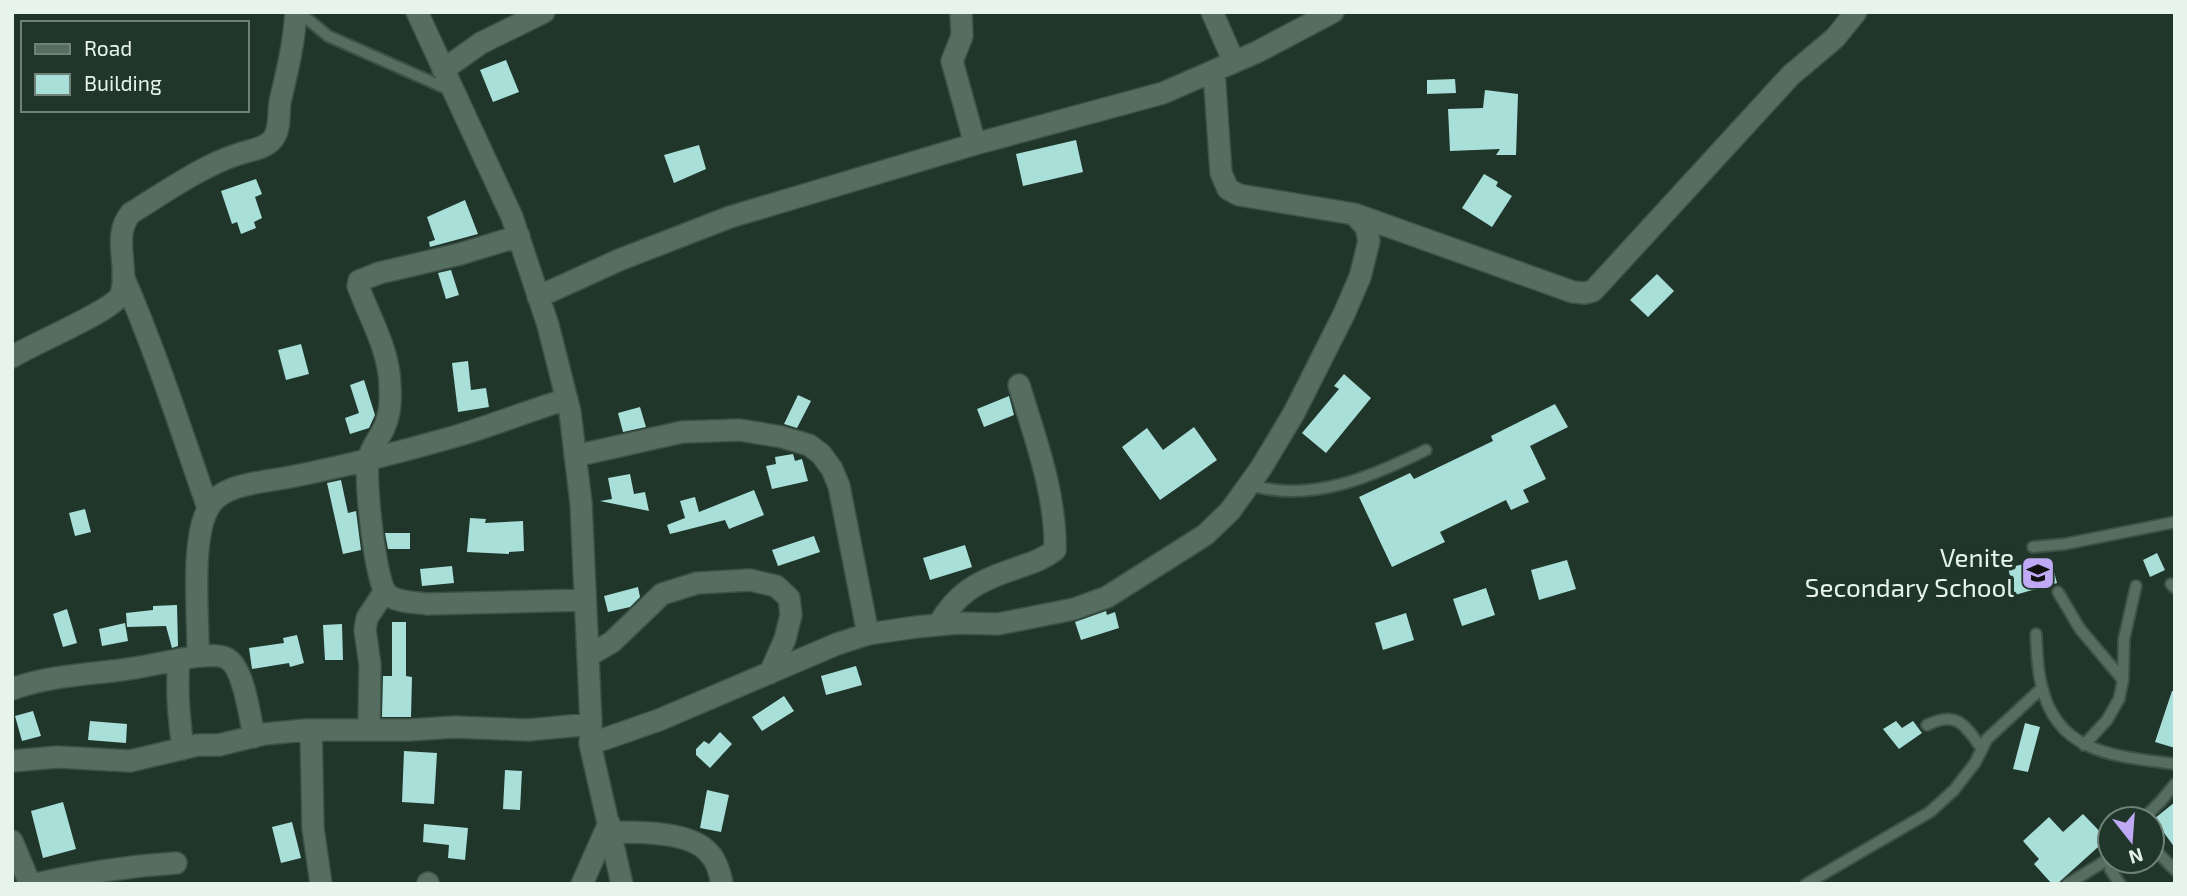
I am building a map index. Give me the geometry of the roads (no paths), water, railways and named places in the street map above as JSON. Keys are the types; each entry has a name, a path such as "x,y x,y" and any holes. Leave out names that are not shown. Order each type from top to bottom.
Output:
{"street":[{"path":"12,357 113,303 121,295 123,226 131,214 211,166 252,151 272,140 278,129 298,12"},
{"path":"417,12 512,217 548,326 566,398 580,503 590,734 622,884"},
{"path":"443,69 481,43 544,12"},
{"path":"961,12 962,36 952,61 975,144"},
{"path":"1212,12 1234,62"},
{"path":"538,297 619,260 730,217 975,144 1163,93 1234,62 1333,12"},
{"path":"1214,71 1221,173 1228,189 1239,195 1354,214 1573,292 1585,293 1593,290 1791,75 1835,38 1856,12"},
{"path":"12,761 57,757 130,761 183,749 310,730 455,727 590,734 659,720 837,644 869,634 938,625 998,624 1074,609 1107,597 1205,535 1230,511 1250,485 1294,413 1360,277 1369,241 1366,228 1354,214"},
{"path":"519,236 460,254 379,273 359,281 390,370 389,411 385,426 368,460 373,531 380,575 385,591 391,597 427,604 585,600"},
{"path":"123,276 155,353 208,508"},
{"path":"938,625 949,607 971,587 1043,559 1055,550 1056,532 1050,495 1019,385"},
{"path":"183,749 177,679 189,658 200,538 204,515 212,502 223,492 368,460 462,434 566,398"},
{"path":"575,456 682,432 708,430 740,430 809,445 821,454 839,486 869,634"},
{"path":"588,656 612,642 662,594 697,583 750,580 776,586 789,598 791,615 785,639 770,673"},
{"path":"369,730 370,675 365,630 367,618 385,591"},
{"path":"12,689 45,679 212,655 225,657 234,665 246,697 254,737"},
{"path":"310,730 313,828 321,884"},
{"path":"582,884 611,827"},
{"path":"611,827 668,835 708,850 717,864 722,884"},
{"path":"14,853 30,884"},
{"path":"36,884 87,872 176,863"}],"lane":[{"path":"298,12 328,36 453,91"},
{"path":"1250,485 1272,492 1308,492 1390,468 1426,450"},
{"path":"2034,547 2065,544 2175,522"},
{"path":"2084,745 2107,720 2119,699 2123,680 2124,639 2136,586"},
{"path":"2058,592 2080,629 2123,680"},
{"path":"2036,634 2042,688 2051,713 2065,731 2084,745 2119,755 2175,764"},
{"path":"1806,884 1930,812 1954,790 1987,739 2042,688"},
{"path":"1927,725 1948,718 1956,720 1965,725 1982,749"},
{"path":"2157,805 2175,784"},
{"path":"2068,884 2096,867"}],"place":[{"name":"Venite Secondary School","path":"2038,573"}]}
